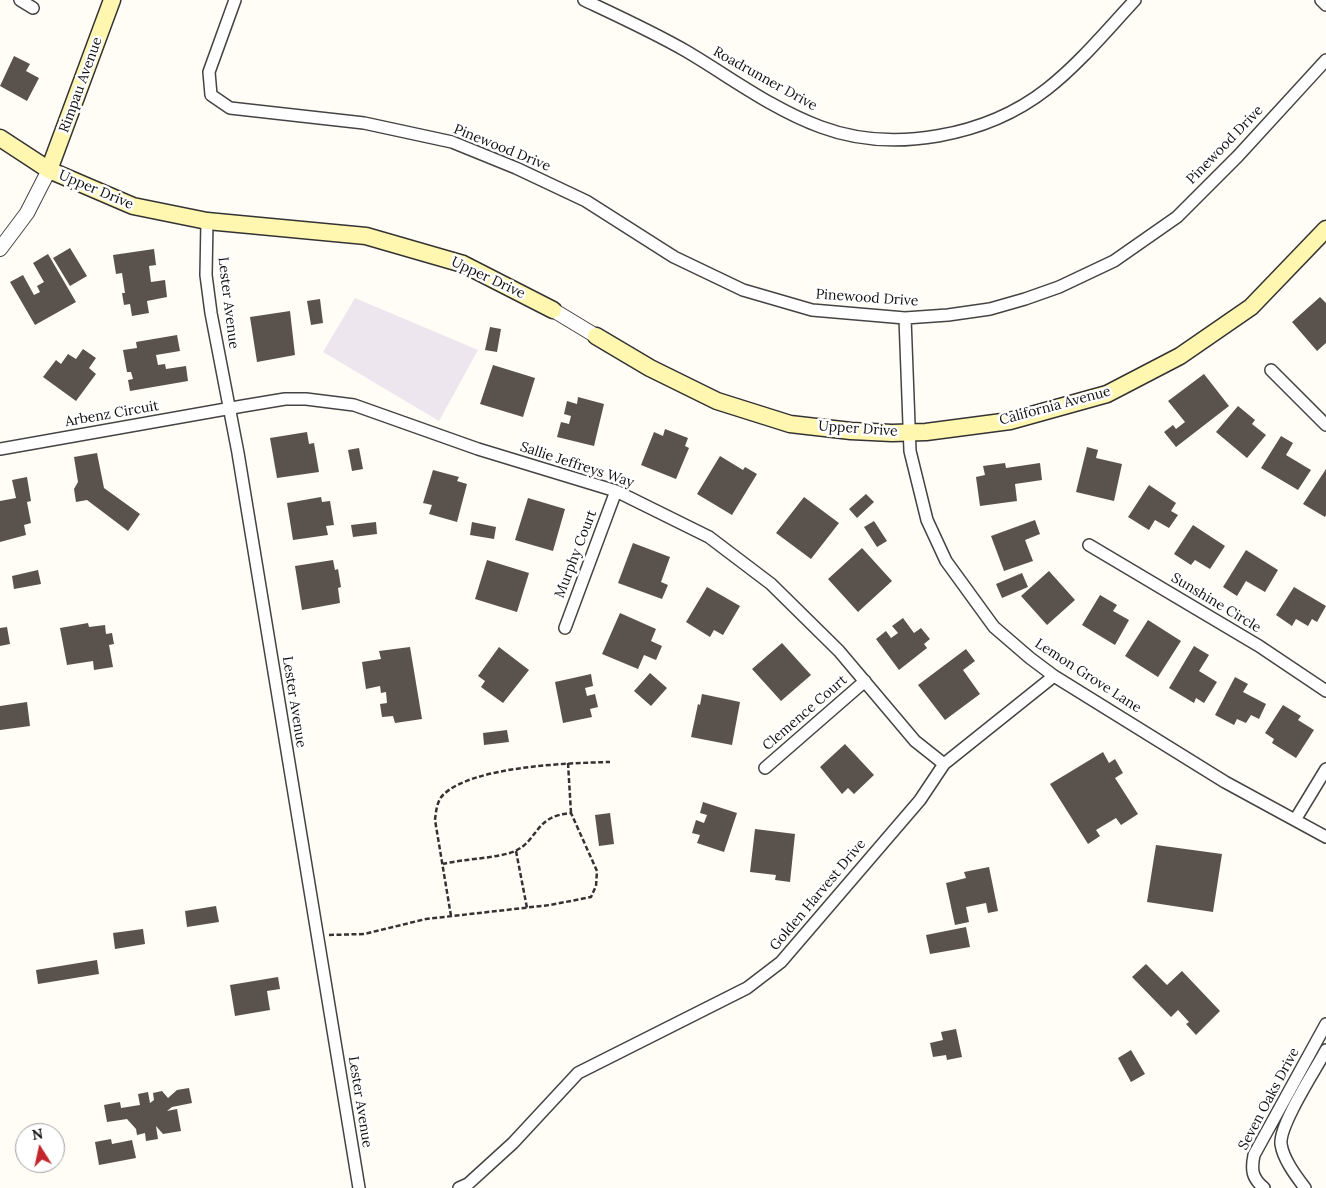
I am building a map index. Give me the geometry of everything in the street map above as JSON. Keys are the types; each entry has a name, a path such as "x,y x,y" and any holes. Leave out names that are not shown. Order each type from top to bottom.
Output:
{"main road":[{"name":"Rimpau Avenue","path":"49,170 112,0"},
{"name":"Upper Drive","path":"0,138 49,170 133,206 207,220 366,236 463,264 553,310"},
{"name":"California Avenue","path":"908,432 1010,421 1107,394 1180,356 1251,307 1326,229"},
{"name":"Upper Drive","path":"596,336 650,368 726,404 790,424 851,431 908,432"}],"street":[{"path":"20,0 33,8"},
{"name":"Pinewood Drive","path":"235,0 208,72 211,95 230,108 364,123 452,142 516,168 586,201 674,257 743,290 812,310 905,318 948,315 1016,302 1059,287 1114,261 1177,217 1238,156 1326,60"},
{"name":"Roadrunner Drive","path":"584,0 684,51 791,114 822,128 855,135 894,139 944,135 981,125 1014,110 1046,90 1074,66 1135,0"},
{"path":"1321,0 1326,5"},
{"path":"0,249 27,213 49,170"},
{"name":"Lester Avenue","path":"207,220 206,275 230,408 359,1188"},
{"name":"Upper Drive","path":"553,310 596,336"},
{"name":"Lemon Grove Lane","path":"905,318 910,451 927,520 946,561 994,626 1030,658 1054,676 1225,782 1326,837"},
{"path":"1271,370 1326,425"},
{"name":"Sallie Jeffreys Way","path":"230,408 285,399 354,405 478,449 616,491 709,537 771,584 865,681 916,741 944,764"},
{"name":"Arbenz Circuit","path":"0,449 230,408"},
{"name":"Murphy Court","path":"564,628 616,491"},
{"name":"Sunshine Circle","path":"1089,545 1259,646 1326,691"},
{"name":"Golden Harvest Drive","path":"459,1188 468,1184 513,1142 578,1073 747,988 781,962 920,800 944,764 1054,676"},
{"name":"Clemence Court","path":"766,768 865,681"},
{"path":"1295,820 1326,769"},
{"name":"Seven Oaks Drive","path":"1264,1188 1257,1182 1251,1170 1254,1155 1326,1024"},
{"name":"Seven Oaks Drive","path":"1305,1188 1294,1173 1281,1144 1285,1125 1326,1050"}],"path":[{"path":"451,916 435,820 436,808 442,796 465,781 530,768 610,762"},
{"path":"318,936 364,934 426,919 528,908 591,897 596,886 597,871 572,813 568,764"},
{"path":"443,864 516,850 537,827 549,819 560,814 572,813"},
{"path":"516,850 528,908"}],"shaded area":[{"path":"355,298 478,350 439,421 323,352"}],"building":[{"path":"14,56 30,64 26,71 39,78 27,101 0,86"},
{"path":"70,248 87,276 70,286 53,258"},
{"path":"154,249 156,265 149,266 151,282 165,280 167,297 147,301 149,313 132,316 130,304 124,305 122,293 125,293 122,273 116,274 113,255"},
{"path":"48,254 76,302 35,325 10,282 23,275 34,295 40,292 37,286 44,282 33,263"},
{"path":"1320,297 1326,303 1326,343 1317,351 1292,322"},
{"path":"320,299 323,323 311,325 307,301"},
{"path":"290,311 295,355 257,362 250,317"},
{"path":"490,327 501,329 497,352 485,350"},
{"path":"177,335 180,351 156,355 158,365 165,364 166,369 186,366 188,381 130,391 128,380 133,379 131,372 127,372 123,350 137,348 136,342"},
{"path":"83,349 96,358 89,368 96,374 76,401 43,377 56,360 61,364 68,354 76,359"},
{"path":"493,365 535,378 523,417 480,404"},
{"path":"1204,374 1229,406 1176,447 1164,432 1173,425 1176,429 1185,422 1168,401"},
{"path":"578,397 604,404 594,446 557,437 561,422 569,424 571,416 564,414 567,401 577,404"},
{"path":"1238,406 1255,420 1252,424 1266,435 1247,458 1216,432"},
{"path":"665,429 688,438 685,446 689,448 676,479 641,465 654,432 663,436"},
{"path":"307,432 309,444 314,443 319,472 277,478 270,438"},
{"path":"1281,436 1293,443 1286,455 1311,470 1298,490 1261,468"},
{"path":"1087,447 1098,450 1096,458 1122,464 1114,501 1076,492"},
{"path":"359,448 363,469 352,471 348,450"},
{"path":"97,453 104,488 140,514 128,531 87,500 76,502 74,489 78,482 74,457"},
{"path":"720,456 743,470 745,467 757,474 732,515 697,494"},
{"path":"1005,463 1006,468 1040,463 1042,480 1015,484 1017,501 980,506 976,477 985,475 983,466"},
{"path":"1326,469 1326,515 1325,517 1303,504"},
{"path":"433,470 459,477 457,481 467,484 457,522 429,514 432,505 423,503"},
{"path":"27,477 31,501 27,502 31,523 24,525 26,535 0,542 0,501 16,498 12,480"},
{"path":"1149,485 1176,503 1171,511 1178,515 1169,528 1155,520 1149,530 1128,517"},
{"path":"866,494 874,502 857,518 849,509"},
{"path":"321,497 322,502 330,501 334,525 326,526 328,535 293,540 287,503"},
{"path":"804,497 839,523 811,559 776,533"},
{"path":"528,498 565,509 553,551 515,540"},
{"path":"1035,520 1040,534 1025,540 1033,561 1004,571 991,536"},
{"path":"874,521 887,541 877,547 864,527"},
{"path":"376,522 377,534 353,537 351,525"},
{"path":"472,522 496,527 494,539 470,535"},
{"path":"1193,525 1225,546 1210,569 1195,560 1191,565 1174,554"},
{"path":"633,543 670,557 661,582 668,585 662,599 618,583"},
{"path":"862,548 892,581 858,612 828,579"},
{"path":"1246,550 1278,570 1265,592 1246,581 1237,596 1223,587"},
{"path":"333,560 335,570 338,569 341,587 338,588 340,603 302,610 295,566"},
{"path":"487,560 529,573 517,612 475,599"},
{"path":"38,570 41,584 14,589 12,576"},
{"path":"1049,571 1075,600 1047,625 1021,596"},
{"path":"1022,573 1028,587 1002,598 996,584"},
{"path":"707,587 740,606 723,635 714,630 710,637 686,622"},
{"path":"1294,587 1326,606 1317,622 1312,619 1308,626 1296,619 1292,626 1276,615"},
{"path":"1100,595 1117,605 1113,611 1129,620 1115,645 1082,625"},
{"path":"620,613 656,629 651,641 662,646 656,660 644,655 638,669 602,654"},
{"path":"903,618 914,633 921,628 930,639 924,644 927,648 899,670 876,639 886,631 891,638 898,633 892,626"},
{"path":"1148,620 1181,641 1158,677 1125,656"},
{"path":"88,623 89,627 105,625 106,634 112,633 114,644 109,645 113,667 94,670 93,661 67,665 60,628"},
{"path":"7,627 10,644 0,646 0,628"},
{"path":"782,643 811,675 781,701 752,669"},
{"path":"1194,646 1209,655 1199,671 1217,682 1204,703 1196,698 1194,703 1169,688"},
{"path":"410,647 422,719 395,723 393,716 382,717 380,704 387,703 386,692 381,693 380,686 366,689 362,662 381,659 379,651"},
{"path":"499,647 529,670 503,703 481,687 485,681 478,676"},
{"path":"966,649 975,661 963,670 980,694 945,720 918,685"},
{"path":"650,673 667,688 651,706 634,691"},
{"path":"591,674 593,686 585,688 587,696 595,694 598,707 590,709 592,717 563,723 555,682"},
{"path":"1235,677 1248,684 1243,692 1266,704 1259,719 1251,715 1246,723 1237,719 1234,725 1215,715"},
{"path":"702,694 740,702 732,745 691,737"},
{"path":"27,702 30,726 0,730 0,706"},
{"path":"1283,705 1301,716 1298,720 1314,730 1296,758 1272,743 1274,739 1265,733"},
{"path":"507,730 509,742 484,745 483,733"},
{"path":"845,744 874,775 854,794 848,788 842,794 820,767"},
{"path":"1103,752 1109,763 1115,759 1123,773 1115,778 1138,814 1121,825 1116,818 1096,830 1100,836 1088,844 1050,784"},
{"path":"703,802 737,813 724,852 697,843 700,835 692,833 696,820 704,823 707,815 700,813"},
{"path":"610,813 614,844 599,846 595,815"},
{"path":"755,829 795,834 790,882 775,880 776,875 750,872"},
{"path":"1156,845 1222,854 1213,912 1147,902"},
{"path":"989,867 998,911 988,913 986,903 966,907 969,922 955,925 946,883 966,878 964,872"},
{"path":"216,906 219,922 187,927 185,911"},
{"path":"966,927 970,947 930,954 926,935"},
{"path":"143,929 145,944 115,949 113,933"},
{"path":"97,960 99,974 38,984 36,970"},
{"path":"1146,964 1167,985 1182,971 1220,1011 1196,1035 1186,1024 1189,1022 1178,1010 1171,1017 1132,977"},
{"path":"278,977 280,989 267,991 270,1010 235,1016 230,985"},
{"path":"956,1029 962,1057 947,1060 946,1055 933,1057 930,1043 943,1040 941,1032"},
{"path":"1131,1050 1145,1074 1131,1082 1118,1058"},
{"path":"189,1088 192,1103 172,1107 167,1111 177,1109 181,1131 163,1134 156,1126 158,1139 146,1141 145,1133 137,1135 136,1129 127,1119 107,1122 104,1105 120,1102 121,1108 140,1105 138,1094 148,1092 150,1103 154,1100 153,1093 162,1091 168,1098 177,1090"},
{"path":"111,1139 112,1144 132,1140 136,1158 99,1165 95,1142"}]}
